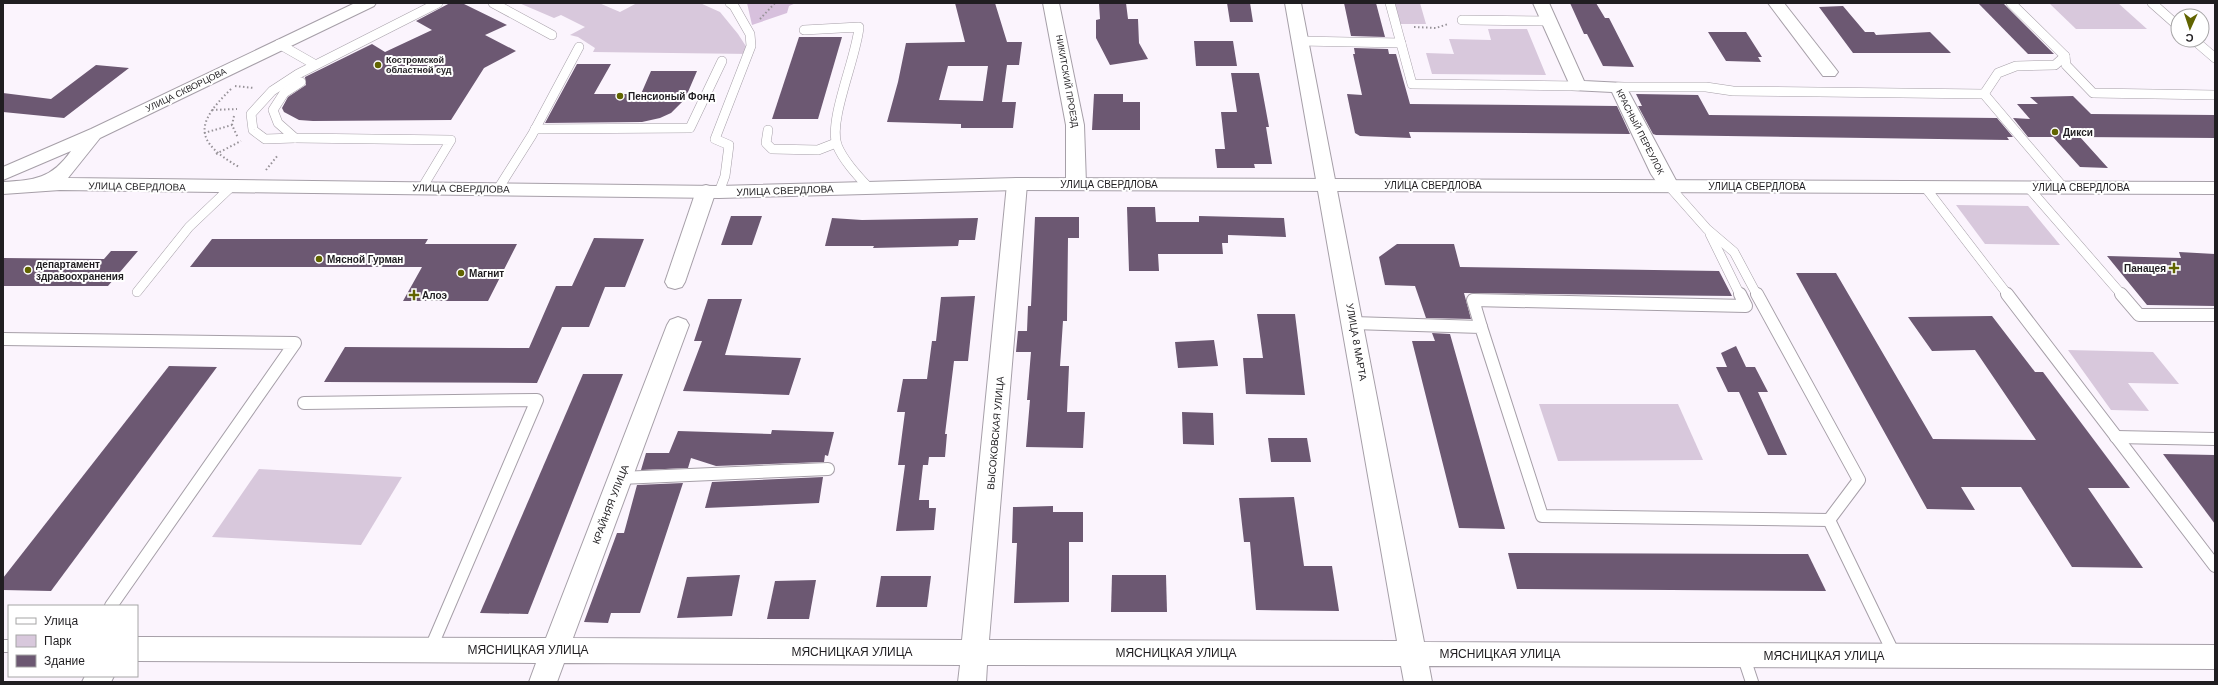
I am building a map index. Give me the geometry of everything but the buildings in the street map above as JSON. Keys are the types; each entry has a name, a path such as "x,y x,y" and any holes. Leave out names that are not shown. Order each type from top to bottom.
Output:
{"street":[{"name":"УЛИЦА СКВОРЦОВА","path":"3,174 97,133 279,44 368,3"},
{"name":"НИКИТСКИЙ ПРОЕЗД","path":"1051,3 1076,125 1076,184"},
{"name":"УЛИЦА 8 МАРТА","path":"1293,3 1418,682"},
{"path":"1541,3 1578,86"},
{"path":"1776,3 1829,72"},
{"name":"КРАСНЫЙ ПЕРЕУЛОК","path":"1578,86 1618,87 1661,174 1669,186"},
{"path":"96,184 78,180 71,164 70,158 65,155 52,155 33,160 19,167 12,178 12,182 29,186 56,178 71,164 82,147 97,133"},
{"name":"УЛИЦА СВЕРДЛОВА","path":"3,188 96,184 230,188 422,188 713,192 868,187 1076,184 2215,188"},
{"name":"ВЫСОКОВСКАЯ УЛИЦА","path":"972,682 1017,184"},
{"path":"675,282 713,192"},
{"name":"КРАЙНЯЯ УЛИЦА","path":"543,682 678,325"},
{"name":"МЯСНИЦКАЯ УЛИЦА","path":"138,649 2215,657"}],"lane":[{"path":"422,188 451,140 265,139 253,130 251,114 263,98 284,82 314,64 438,3"},
{"path":"493,3 552,35"},
{"path":"713,192 724,176 730,145 714,139 751,46 750,34 734,6 730,3"},
{"path":"1390,3 1412,84 1578,86"},
{"path":"2011,3 2065,56 2066,65 2093,94 2215,95"},
{"path":"2152,3 2170,19"},
{"path":"1462,20 1550,21"},
{"path":"804,30 859,27 858,39 839,112 836,143 857,176 868,187"},
{"path":"1300,41 1401,43"},
{"path":"279,44 314,64"},
{"path":"498,189 534,129 579,47"},
{"path":"2203,48 2215,58"},
{"path":"1984,94 1998,73 2016,66 2055,66 2065,56"},
{"path":"534,129 690,128 722,61"},
{"path":"295,138 278,123 273,110 284,93 301,82"},
{"path":"1618,87 1706,87 1733,91 1984,94 2063,187"},
{"path":"768,130 766,143 772,149 818,150 836,143"},
{"path":"1669,186 1707,230 1734,252 1859,480 1829,520"},
{"path":"1925,187 2215,566"},
{"path":"2028,187 2139,315 2215,315"},
{"path":"137,292 189,227 230,188"},
{"path":"1707,230 1746,306 1473,300 1542,516 1829,520"},
{"path":"1353,323 1481,327"},
{"path":"3,339 295,343 112,605"},
{"path":"304,403 538,400 430,650"},
{"path":"2116,437 2215,439"},
{"path":"620,478 828,469"},
{"path":"1829,520 1895,656"},
{"path":"1743,655 1752,682"}],"path":[{"path":"750,34 762,16 776,3"},
{"path":"1396,27 1436,28 1462,20"},
{"path":"234,86 220,98 206,121 204,133 205,141 216,154 245,170"},
{"path":"212,110 238,108"},
{"path":"204,133 232,125"},
{"path":"216,154 241,141"}],"green space":[{"path":"519,3 599,3 620,12 637,3 700,3 720,12 738,34 751,54 593,52 595,48 578,37 570,35 585,27 561,15 554,18"},
{"path":"1394,3 1420,3 1426,24 1399,24"},
{"path":"2049,3 2118,3 2147,29 2076,29"},
{"path":"1488,29 1527,29 1546,75 1432,74 1426,53 1454,54 1449,39 1491,40"},
{"path":"1956,205 2028,206 2060,245 1985,244"},
{"path":"2068,350 2153,352 2179,384 2128,383 2149,411 2111,410"},
{"path":"1539,404 1678,404 1703,460 1558,461"},
{"path":"259,469 402,477 361,545 212,537"}],"shaded area":[{"path":"747,3 796,3 789,6 787,13 752,25"}],"place":[{"name":"Костромской областной суд","path":"378,65"},
{"name":"Пенсионый Фонд","path":"620,96"},
{"name":"Дикси","path":"2055,132"},
{"name":"Мясной Гурман","path":"319,259"},
{"name":"Панацея","path":"2174,268"},
{"name":"департамент здравоохранения","path":"28,270"},
{"name":"Магнит","path":"461,273"},
{"name":"Алоэ","path":"414,295"}]}
